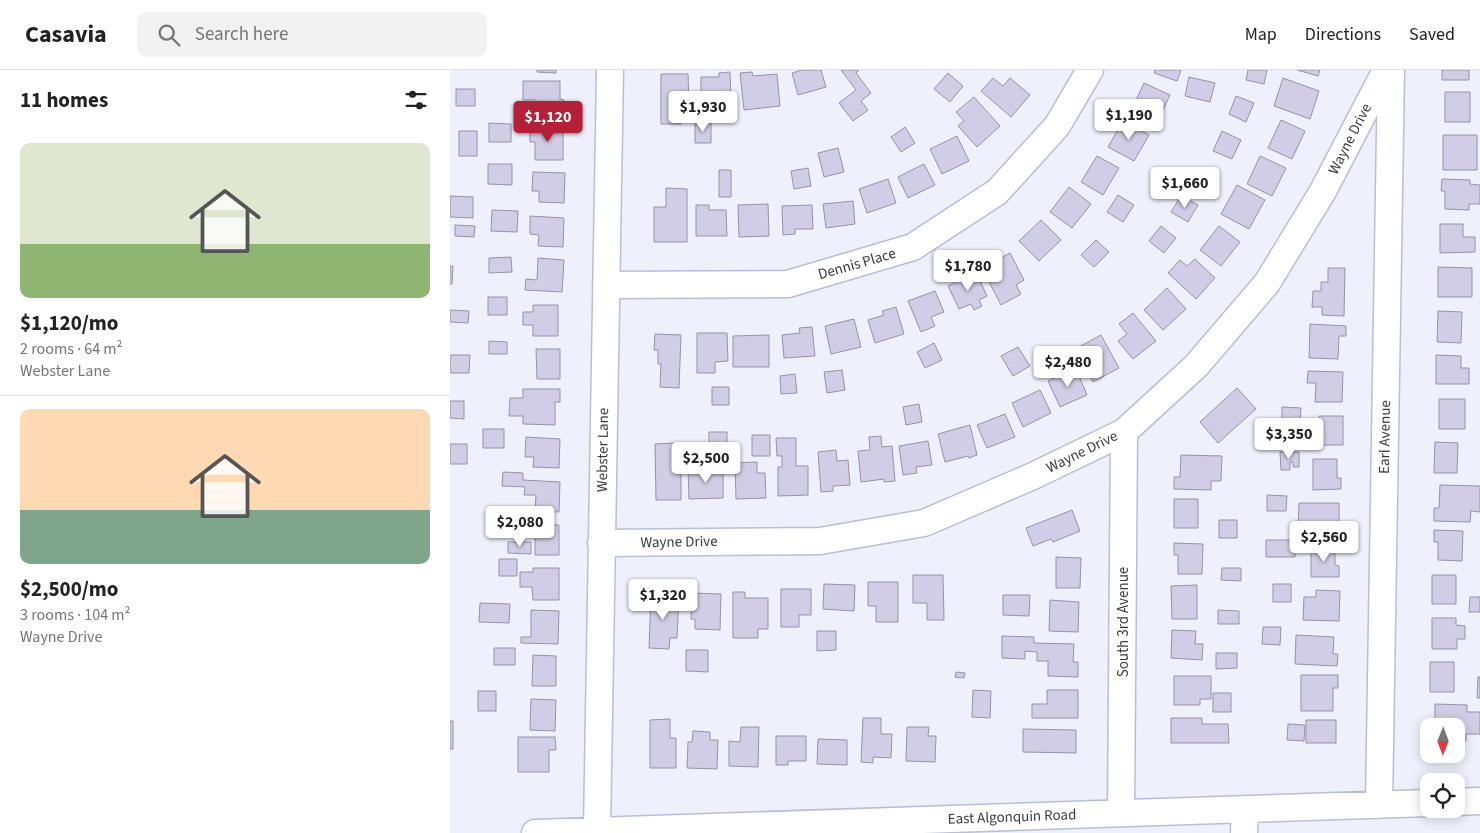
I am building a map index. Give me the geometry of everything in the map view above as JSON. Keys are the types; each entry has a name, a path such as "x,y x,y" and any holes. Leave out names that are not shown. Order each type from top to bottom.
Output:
{"street":[{"name":"Webster Lane","path":"597,831 610,70"},
{"name":"Dennis Place","path":"606,285 788,284 913,247 996,192 1057,126 1090,70"},
{"name":"Wayne Drive","path":"601,543 820,541 924,523 1032,476 1124,432 1196,366 1267,283 1323,191 1386,70"},
{"name":"Earl Avenue","path":"1379,804 1391,70"},
{"name":"South 3rd Avenue","path":"1121,812 1124,432"},
{"path":"1465,802 1480,801"},
{"name":"East Algonquin Road","path":"536,833 977,826 1121,812 1244,821 1379,804 1420,803"}],"building":[{"path":"537,70 556,70 556,73 537,72"},
{"path":"802,70 821,70 826,87 798,95 792,73"},
{"path":"841,70 859,70 856,73 871,93 861,101 868,110 853,121 839,103 856,90"},
{"path":"1155,70 1181,70 1177,81 1154,73"},
{"path":"1248,70 1267,70 1264,84 1246,80"},
{"path":"1297,70 1320,70 1318,76"},
{"path":"1442,70 1469,70 1469,80 1442,80"},
{"path":"730,72 731,101 715,101 715,110 701,111 701,77 719,77 719,73"},
{"path":"752,72 753,76 777,74 780,106 744,110 740,73"},
{"path":"948,73 963,86 950,102 934,89"},
{"path":"661,74 688,74 689,104 680,104 681,124 661,124"},
{"path":"1189,77 1215,83 1210,102 1185,96"},
{"path":"993,78 1003,86 1010,78 1030,95 1011,117 981,91"},
{"path":"1283,78 1319,91 1310,119 1274,106"},
{"path":"523,81 560,81 560,99 564,100 564,112 536,112 536,100 523,100"},
{"path":"1144,83 1170,95 1157,123 1131,111"},
{"path":"456,89 475,89 475,106 456,106"},
{"path":"1445,92 1470,92 1470,122 1445,122"},
{"path":"1236,96 1254,103 1246,122 1229,114"},
{"path":"974,97 1000,126 977,147 958,126 964,121 956,112"},
{"path":"1281,120 1305,131 1292,159 1268,148"},
{"path":"1123,121 1149,135 1134,161 1108,147"},
{"path":"489,123 511,124 511,142 489,142"},
{"path":"711,123 711,143 695,143 695,124"},
{"path":"530,127 563,127 563,160 535,160 535,142 530,142"},
{"path":"905,127 915,143 901,152 891,137"},
{"path":"459,131 477,131 477,156 459,156"},
{"path":"1222,131 1241,140 1232,159 1213,151"},
{"path":"1443,135 1477,135 1477,170 1443,170"},
{"path":"957,136 969,161 942,174 930,149"},
{"path":"838,148 844,172 824,177 818,153"},
{"path":"1097,156 1119,168 1103,195 1081,182"},
{"path":"1260,156 1286,168 1272,196 1247,184"},
{"path":"488,164 512,164 512,185 488,184"},
{"path":"924,164 935,185 908,198 898,177"},
{"path":"808,168 811,186 794,189 791,171"},
{"path":"719,170 731,170 731,197 719,197"},
{"path":"533,172 565,173 564,203 539,202 539,191 532,191"},
{"path":"888,179 896,203 867,213 859,189"},
{"path":"1442,179 1470,180 1470,184 1480,185 1480,204 1469,204 1469,210 1445,209 1445,191 1441,191"},
{"path":"1237,185 1265,200 1249,229 1221,214"},
{"path":"1069,187 1091,204 1072,228 1050,212"},
{"path":"666,188 687,189 687,242 654,242 654,207 666,207"},
{"path":"1118,195 1134,205 1123,222 1107,212"},
{"path":"450,196 473,197 473,218 450,217"},
{"path":"1181,196 1198,205 1188,222 1171,212"},
{"path":"853,201 855,224 826,228 823,204"},
{"path":"768,204 769,236 739,237 738,205"},
{"path":"696,205 709,205 709,210 726,210 727,236 696,236"},
{"path":"812,205 813,229 795,229 795,234 783,235 782,206"},
{"path":"492,210 518,211 517,232 491,231"},
{"path":"530,216 564,218 563,247 538,246 539,235 530,234"},
{"path":"1041,220 1061,240 1039,261 1019,241"},
{"path":"1440,224 1463,224 1463,237 1475,237 1475,252 1440,253"},
{"path":"455,225 475,226 474,237 455,236"},
{"path":"1161,226 1176,238 1164,253 1149,241"},
{"path":"1219,226 1240,242 1221,266 1200,250"},
{"path":"1096,240 1109,252 1094,267 1081,255"},
{"path":"1010,253 1024,280 1016,285 1021,294 1001,305 982,268"},
{"path":"511,257 512,272 489,273 489,258"},
{"path":"538,258 564,260 562,292 525,290 526,279 537,280"},
{"path":"1195,259 1215,278 1196,299 1168,273 1180,260 1187,266"},
{"path":"450,266 453,266 452,284 450,284"},
{"path":"1438,267 1472,268 1472,297 1438,297"},
{"path":"1328,268 1345,268 1344,316 1322,315 1322,307 1312,307 1313,291 1321,291 1321,282 1328,282"},
{"path":"976,272 987,296 979,300 982,306 974,310 971,304 959,309 948,286"},
{"path":"1167,288 1186,309 1163,330 1144,310"},
{"path":"935,291 944,312 931,317 935,326 921,332 908,301"},
{"path":"488,297 507,297 507,315 488,315"},
{"path":"533,305 558,305 558,336 533,336 533,325 523,325 523,312 533,312"},
{"path":"896,307 904,334 875,343 868,320 884,315 882,311"},
{"path":"450,310 469,311 468,323 450,322"},
{"path":"1438,311 1462,312 1461,343 1437,342"},
{"path":"1133,313 1156,341 1133,359 1118,341 1127,334 1119,324"},
{"path":"854,319 861,347 831,354 825,326"},
{"path":"1310,324 1346,326 1346,336 1339,336 1338,359 1309,358"},
{"path":"812,327 815,356 784,358 782,335 800,333 799,328"},
{"path":"697,333 727,333 728,361 715,362 715,373 697,373"},
{"path":"655,334 681,335 679,388 660,387 661,364 658,364 658,350 654,350"},
{"path":"769,335 769,367 733,367 733,336"},
{"path":"1101,335 1119,368 1093,382 1075,349"},
{"path":"489,341 507,342 507,354 489,354"},
{"path":"934,343 942,360 925,368 917,352"},
{"path":"1018,347 1030,366 1013,376 1001,356"},
{"path":"536,349 560,349 560,379 537,379"},
{"path":"450,355 470,355 469,373 450,373"},
{"path":"1436,355 1461,356 1461,368 1469,368 1469,384 1436,384"},
{"path":"1076,369 1087,395 1060,407 1048,381"},
{"path":"842,370 845,390 827,393 824,372"},
{"path":"1308,371 1343,372 1342,402 1315,402 1316,383 1307,383"},
{"path":"795,374 797,393 781,394 780,376"},
{"path":"712,387 729,387 729,405 712,405"},
{"path":"1237,388 1256,409 1218,443 1200,422"},
{"path":"523,389 560,389 560,402 555,402 555,425 523,424 523,416 509,416 510,398 523,398"},
{"path":"1040,390 1051,413 1023,427 1012,403"},
{"path":"1439,399 1465,399 1465,429 1439,429"},
{"path":"450,401 464,401 464,419 450,418"},
{"path":"919,404 922,422 906,425 903,407"},
{"path":"1282,407 1301,408 1300,427 1282,427"},
{"path":"1005,414 1015,437 987,448 977,425"},
{"path":"1319,416 1343,416 1343,445 1318,445"},
{"path":"970,425 977,455 945,462 938,434"},
{"path":"483,429 504,429 504,448 483,448"},
{"path":"709,432 727,432 727,452 709,453"},
{"path":"752,435 770,435 770,456 752,456"},
{"path":"881,436 882,447 892,446 895,481 884,482 884,479 861,482 858,451 870,450 869,437"},
{"path":"526,437 560,439 559,468 533,467 534,457 525,457"},
{"path":"776,438 796,438 796,466 808,466 808,495 778,496 778,467 782,467 782,456 777,456"},
{"path":"928,441 932,465 916,467 917,473 903,475 899,446"},
{"path":"1435,442 1458,443 1457,473 1434,473"},
{"path":"674,443 674,471 681,471 681,500 656,500 655,444"},
{"path":"450,444 467,444 467,464 450,464"},
{"path":"836,450 837,461 848,460 850,485 833,486 833,491 821,492 818,452"},
{"path":"1280,452 1299,452 1299,467 1293,467 1293,462 1290,462 1290,470 1281,470"},
{"path":"1181,455 1222,456 1221,481 1211,481 1211,490 1174,489 1174,477 1180,477"},
{"path":"1313,459 1337,459 1337,478 1341,478 1341,489 1313,490"},
{"path":"757,462 757,473 765,473 766,498 736,499 735,463"},
{"path":"688,469 723,469 723,498 689,499"},
{"path":"503,472 523,473 523,480 560,482 559,512 535,511 536,495 524,495 525,487 502,486"},
{"path":"1440,485 1480,486 1480,512 1471,511 1470,522 1434,521 1434,508 1439,508"},
{"path":"1267,495 1287,496 1286,511 1267,511"},
{"path":"1174,499 1198,499 1198,528 1174,528"},
{"path":"1299,503 1339,503 1339,534 1310,533 1310,530 1298,529"},
{"path":"1072,510 1080,531 1053,542 1051,539 1033,546 1026,528"},
{"path":"1219,520 1237,520 1237,538 1219,538"},
{"path":"535,525 559,525 559,555 535,555"},
{"path":"1434,530 1463,531 1462,561 1438,560 1438,542 1434,542"},
{"path":"1266,540 1295,540 1295,557 1266,557"},
{"path":"508,542 531,542 531,554 508,553"},
{"path":"1174,543 1203,544 1202,574 1178,574 1178,555 1174,555"},
{"path":"1311,547 1335,547 1335,565 1339,566 1339,577 1311,577"},
{"path":"1056,557 1081,558 1080,588 1056,588"},
{"path":"499,559 517,559 517,576 499,576"},
{"path":"533,568 559,568 559,600 533,600 532,587 520,587 520,572 533,572"},
{"path":"1222,568 1241,568 1241,581 1221,580"},
{"path":"913,575 943,575 944,620 927,620 927,603 913,603"},
{"path":"1432,575 1456,575 1456,604 1432,604"},
{"path":"868,582 898,582 898,622 876,622 876,606 868,606"},
{"path":"824,584 855,585 854,611 823,609"},
{"path":"1273,584 1291,584 1291,602 1273,602"},
{"path":"1197,585 1197,619 1172,619 1171,586"},
{"path":"781,589 811,589 811,615 799,615 799,627 781,627"},
{"path":"1316,590 1340,591 1339,621 1303,620 1304,597 1316,597"},
{"path":"733,592 745,592 745,598 768,598 768,629 758,629 758,638 733,638"},
{"path":"692,593 721,594 720,630 695,629 695,619 691,619"},
{"path":"651,595 679,596 677,638 670,638 669,649 649,648"},
{"path":"1003,595 1030,595 1029,616 1003,615"},
{"path":"1470,597 1480,597 1480,612 1469,612"},
{"path":"1050,600 1079,602 1078,632 1049,631"},
{"path":"480,603 510,604 509,623 479,622"},
{"path":"531,610 559,611 558,644 521,643 521,637 531,637"},
{"path":"1218,610 1239,611 1239,624 1218,624"},
{"path":"1432,618 1456,618 1456,625 1465,626 1465,639 1457,639 1457,649 1432,649"},
{"path":"1263,627 1281,627 1280,645 1262,644"},
{"path":"1172,630 1196,631 1195,644 1203,644 1202,660 1171,658"},
{"path":"817,631 836,631 836,650 817,651"},
{"path":"1296,635 1334,637 1333,654 1338,654 1337,666 1295,664"},
{"path":"1002,636 1034,637 1034,643 1074,644 1073,662 1078,662 1078,677 1048,676 1048,661 1037,661 1037,652 1025,651 1025,659 1002,658"},
{"path":"494,648 515,648 515,665 494,665"},
{"path":"686,650 708,650 708,672 686,671"},
{"path":"1216,653 1237,653 1237,668 1216,669"},
{"path":"533,655 556,656 556,686 532,686"},
{"path":"1430,662 1454,662 1454,692 1430,692"},
{"path":"956,672 965,673 964,678 955,677"},
{"path":"1301,675 1338,675 1338,688 1333,688 1333,711 1301,711"},
{"path":"1174,676 1211,676 1211,699 1200,699 1200,705 1174,705"},
{"path":"1478,677 1480,677 1480,698 1477,698"},
{"path":"973,690 991,691 990,718 972,717"},
{"path":"1047,690 1078,690 1078,718 1032,718 1032,704 1047,704"},
{"path":"478,691 496,691 496,711 478,711"},
{"path":"1213,693 1231,693 1231,712 1213,712"},
{"path":"531,699 556,700 555,731 530,730"},
{"path":"1435,704 1467,705 1467,712 1480,712 1480,734 1466,734 1465,741 1465,718 1435,718"},
{"path":"863,718 881,718 881,734 892,734 891,758 873,757 873,763 861,762"},
{"path":"1171,718 1202,718 1202,724 1228,724 1229,743 1171,743"},
{"path":"670,719 670,738 676,738 676,768 650,768 650,720"},
{"path":"1306,720 1336,720 1336,743 1306,743"},
{"path":"450,721 453,721 453,749 450,749"},
{"path":"1288,724 1305,725 1304,741 1287,740"},
{"path":"741,727 759,727 758,767 729,766 729,741 740,742"},
{"path":"907,727 929,727 928,736 936,736 935,762 906,761"},
{"path":"1023,729 1076,730 1076,753 1023,752"},
{"path":"693,731 710,732 710,740 718,740 717,769 687,768 688,742 692,742"},
{"path":"776,736 806,736 806,761 788,761 788,765 776,765"},
{"path":"518,737 555,737 556,750 549,750 549,772 518,772"},
{"path":"818,739 847,740 847,765 817,764"}]}
